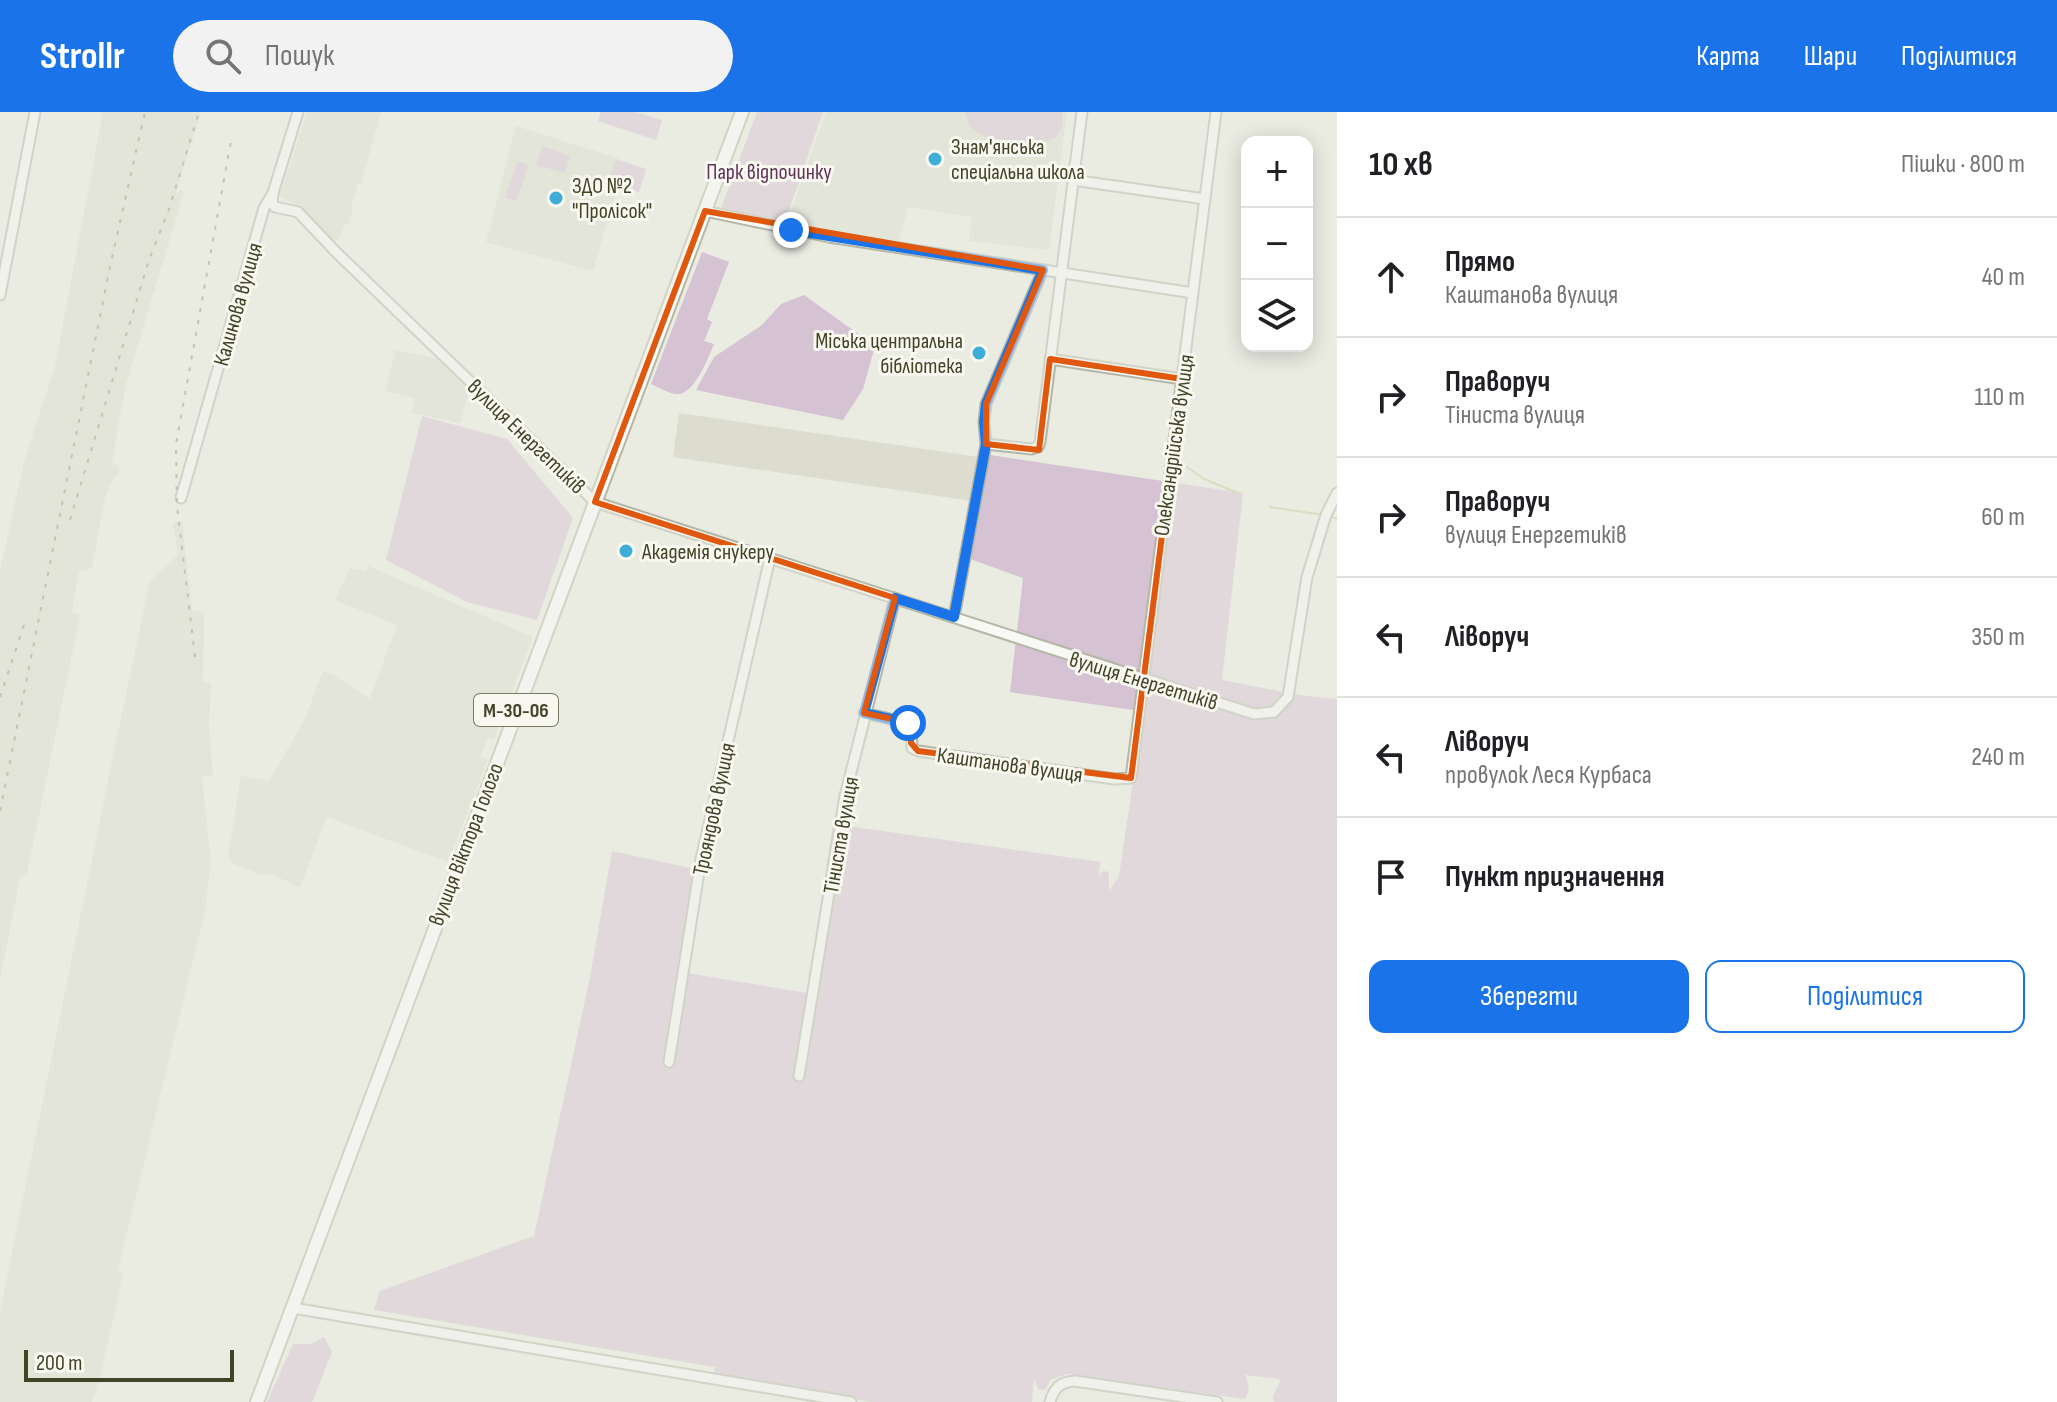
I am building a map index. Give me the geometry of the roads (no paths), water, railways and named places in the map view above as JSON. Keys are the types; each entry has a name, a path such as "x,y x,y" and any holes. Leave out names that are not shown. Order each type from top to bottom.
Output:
{"main road":[{"name":"вулиця Віктора Голого","path":"293,1308 742,112"},
{"name":"М-30-06","path":"257,1402 293,1308"}],"street":[{"path":"0,295 35,112"},
{"name":"Калинова вулиця","path":"181,498 264,208 273,193 298,112"},
{"path":"986,444 1038,447 1082,112"},
{"name":"Олександрійська вулиця","path":"1131,778 1216,112"},
{"path":"1073,180 1205,199"},
{"name":"вулиця Енергетиків","path":"273,193 272,203 275,207 298,212 595,502 1254,714 1274,712 1282,706 1291,688 1307,577 1326,515 1337,493"},
{"path":"705,211 829,237 1193,293"},
{"path":"954,617 986,444 986,404 1043,270"},
{"path":"1050,359 1182,379"},
{"name":"Трояндова вулиця","path":"669,1062 701,859 770,558"},
{"name":"Тіниста вулиця","path":"799,1076 845,796 895,598"},
{"name":"Каштанова вулиця","path":"864,713 908,723 912,748 918,751 1114,779 1131,778"},
{"path":"293,1308 851,1402"},
{"path":"1050,1402 1055,1389 1062,1383 1075,1381 1217,1402"}],"waterway":[{"path":"1187,467 1204,479 1238,493"},
{"path":"1270,507 1324,515"},
{"path":"1330,516 1337,519"}],"railway":[{"path":"0,811 111,262 145,112"},
{"path":"70,520 149,260 169,209 199,112"},
{"path":"195,657 177,506 176,444 231,141"},
{"path":"0,697 24,625"}],"place":[{"name":"Знам'янська спеціальна школа","path":"935,159"},
{"name":"ЗДО №2 \"Пролісок\"","path":"556,198"},
{"name":"Міська центральна бібліотека","path":"979,353"},
{"name":"Академія снукеру","path":"626,551"}],"park label":[{"name":"Парк відпочинку","path":"769,171"}]}
